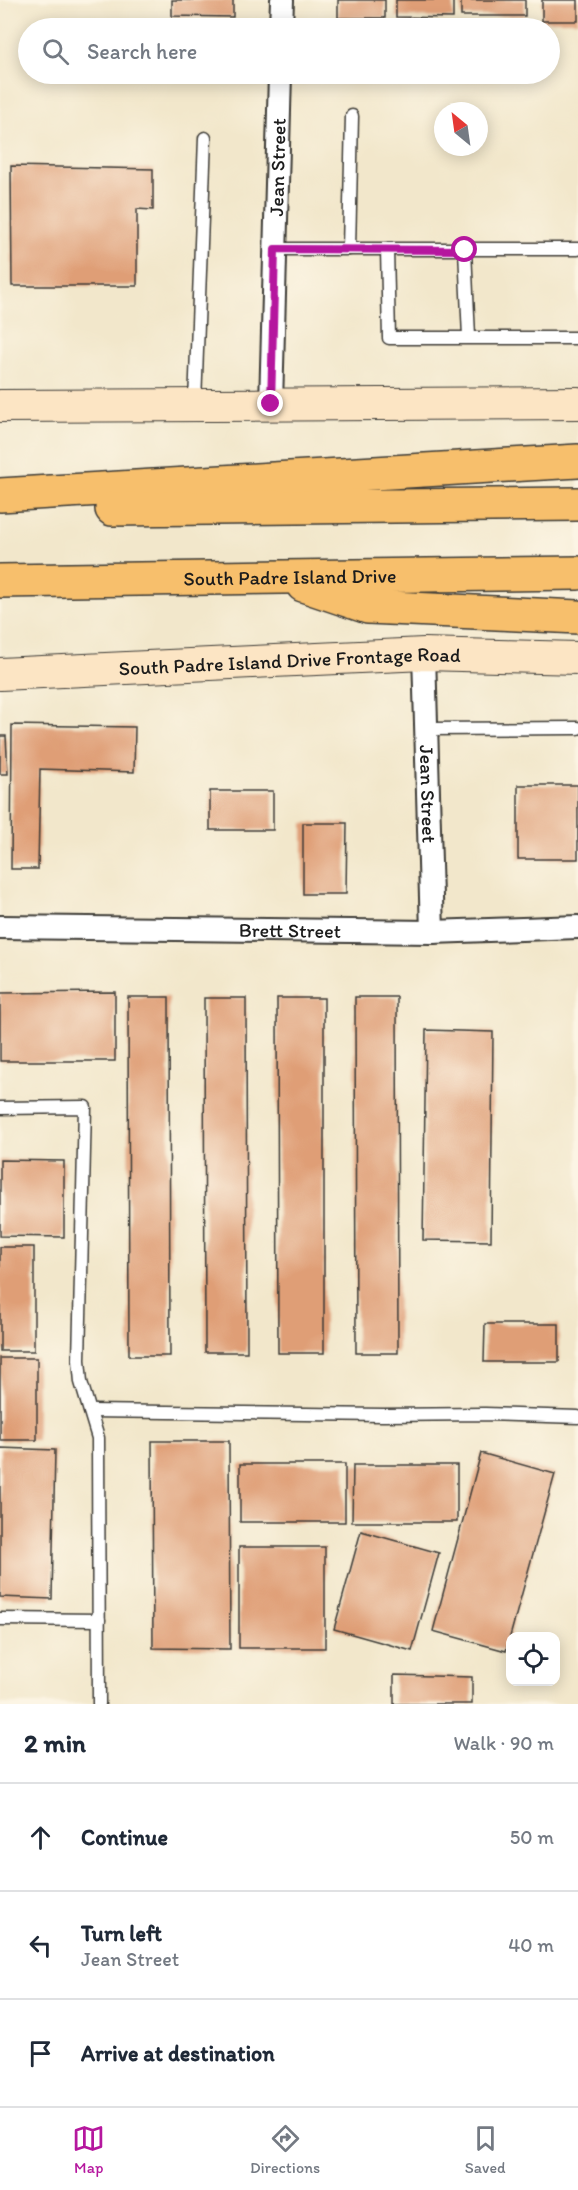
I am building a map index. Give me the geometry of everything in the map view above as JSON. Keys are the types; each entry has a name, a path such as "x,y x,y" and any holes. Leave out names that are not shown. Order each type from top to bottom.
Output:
{"highway":[{"path":"0,495 578,462"},
{"path":"0,510 578,504"},
{"name":"South Padre Island Drive","path":"0,581 578,573"},
{"path":"281,578 368,607 578,617"}],"main road":[{"path":"0,406 578,403"},
{"name":"South Padre Island Drive Frontage Road","path":"0,674 424,654 578,658"}],"street":[{"path":"281,18 282,0"},
{"name":"Jean Street","path":"271,404 280,84"},
{"name":"Jean Street","path":"424,654 432,932"},
{"name":"Brett Street","path":"0,927 432,932 578,927"}],"lane":[{"path":"349,249 352,116"},
{"path":"195,404 205,138"},
{"path":"275,249 578,249"},
{"path":"387,249 389,338 578,338"},
{"path":"465,250 469,337"},
{"path":"426,729 578,728"},
{"path":"0,1108 85,1107 79,1360 81,1382 98,1438 99,1704"},
{"path":"90,1411 485,1414 578,1417"},
{"path":"0,1619 99,1620"}],"building":[{"path":"172,0 233,0 233,17 172,16"},
{"path":"338,0 385,0 385,18 338,18"},
{"path":"396,0 453,0 453,18 396,17"},
{"path":"461,0 525,0 525,16 461,16"},
{"path":"542,0 578,0 578,21 542,18"},
{"path":"11,166 153,169 153,210 137,209 137,286 12,286"},
{"path":"12,725 135,727 134,772 40,769 38,869 11,869"},
{"path":"0,736 6,736 8,774 0,774"},
{"path":"518,785 578,785 578,859 518,859"},
{"path":"210,791 273,791 273,830 210,830"},
{"path":"303,823 347,823 346,894 303,894"},
{"path":"115,992 115,1061 0,1061 0,993"},
{"path":"128,997 169,997 170,1356 129,1356"},
{"path":"355,997 397,997 398,1353 356,1353"},
{"path":"204,998 246,998 247,1352 205,1352"},
{"path":"277,998 324,998 324,1353 278,1353"},
{"path":"426,1030 493,1032 491,1241 423,1240"},
{"path":"0,1160 64,1161 64,1237 0,1236"},
{"path":"0,1247 34,1247 34,1351 0,1351"},
{"path":"485,1324 559,1324 559,1362 484,1362"},
{"path":"0,1358 37,1358 37,1440 0,1440"},
{"path":"152,1441 229,1441 230,1649 153,1648"},
{"path":"0,1448 55,1450 52,1599 0,1597"},
{"path":"481,1453 555,1474 511,1632 506,1632 506,1651 433,1631"},
{"path":"240,1464 345,1464 345,1522 240,1522"},
{"path":"353,1465 457,1465 457,1522 352,1522"},
{"path":"361,1531 439,1553 412,1651 334,1629"},
{"path":"239,1547 325,1547 325,1648 239,1648"},
{"path":"394,1675 472,1677 472,1704 394,1704"}],"route":[{"path":"271,404 275,249 465,250"}]}
